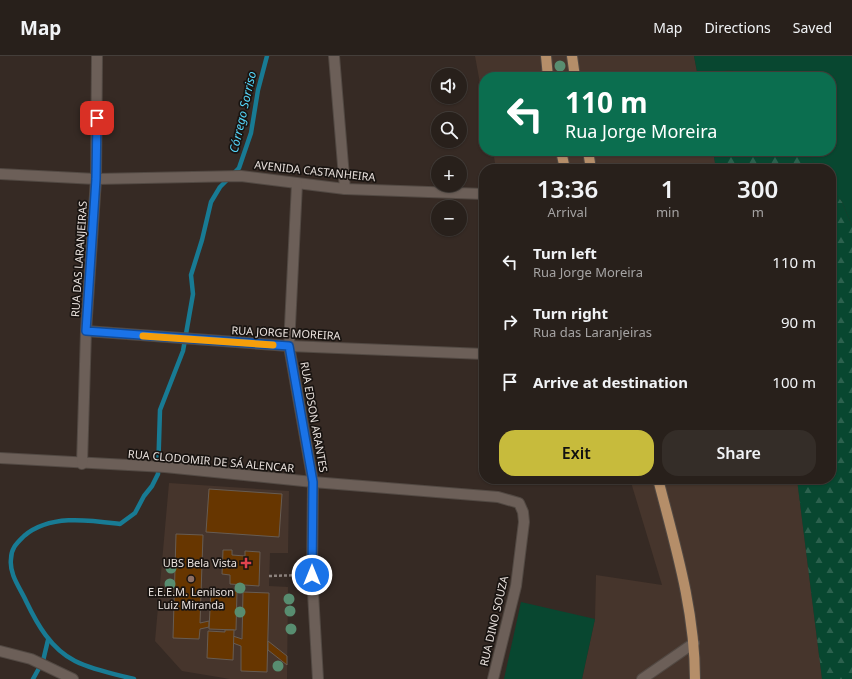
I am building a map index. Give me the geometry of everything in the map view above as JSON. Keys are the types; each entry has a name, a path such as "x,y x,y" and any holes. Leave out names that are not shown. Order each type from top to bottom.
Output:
{"main road":[{"path":"546,56 548,72"},
{"path":"572,56 574,72"},
{"path":"659,484 688,598 694,643 695,679"}],"street":[{"name":"RUA DAS LARANJEIRAS","path":"82,464 86,331 96,179 98,56"},
{"path":"334,56 345,189"},
{"name":"AVENIDA CASTANHEIRA","path":"0,174 96,179 214,175 241,176 345,189 479,194"},
{"name":"RUA EDSON ARANTES","path":"297,184 289,346 313,482 312,575 318,679"},
{"name":"RUA JORGE MOREIRA","path":"86,331 191,340 289,346 479,354"},
{"name":"RUA CLODOMIR DE SÁ ALENCAR","path":"0,458 82,464 144,466 498,497 519,503 524,512 524,522 520,545"},
{"name":"RUA DINO SOUZA","path":"492,679 516,586 520,545"},
{"path":"642,679 694,643"},
{"path":"0,652 31,659 73,679"}],"path":[{"path":"269,576 312,575"}],"shaded area":[{"path":"475,56 694,56 697,72 479,72 479,78"},
{"path":"494,156 714,156 715,164 495,164"},
{"name":"E.E.E.M. Lenilson Luiz Miranda","path":"169,483 289,491 288,553 270,553 269,586 288,587 287,679 230,679 182,671 155,641"},
{"path":"632,484 798,484 822,679 582,679 595,619 596,575 662,585"}],"green space":[{"path":"694,56 852,56 852,226 842,202 836,194 836,164 815,164 809,156 836,156 836,72 742,72 725,70 724,72 697,72"},
{"path":"724,70 741,72 723,72"},
{"path":"714,156 809,156 815,164 715,164"},
{"path":"836,194 842,202 852,226 852,679 822,679 798,484 836,484"},
{"path":"521,602 595,619 582,679 504,679"}],"building":[{"path":"209,489 282,494 279,537 206,532"},
{"path":"176,534 203,535 200,623 209,621 209,627 200,629 199,639 173,638"},
{"name":"UBS Bela Vista","path":"223,550 232,550 232,555 245,556 245,551 260,552 259,586 230,584 230,575 222,574"},
{"path":"211,590 237,591 236,630 209,629"},
{"path":"243,592 269,593 267,672 241,671 241,646 233,643 233,636 242,639"},
{"path":"225,630 234,630 233,660 207,658 208,631 225,632"},
{"path":"268,641 287,656 287,665 268,650"}],"waterway":[{"name":"Córrego Sorriso","path":"134,679 104,672 75,661 66,656 52,643 40,627 18,586 13,575 11,555 15,546 24,536 34,529 46,524 70,520 120,524 135,513 144,496 152,486 158,474 160,410 183,351 193,294 191,275 202,240 211,202 220,187 239,168 251,133 258,90 267,56"},
{"path":"33,679 43,661 48,640"}],"slow traffic":[{"path":"143,336 273,345"}],"place":[{"name":"UBS Bela Vista","path":"246,563"},
{"name":"E.E.E.M. Lenilson Luiz Miranda","path":"191,579"}],"route":[{"path":"97,118 96,179 86,331 203,341 289,346 313,482 312,575"}]}
